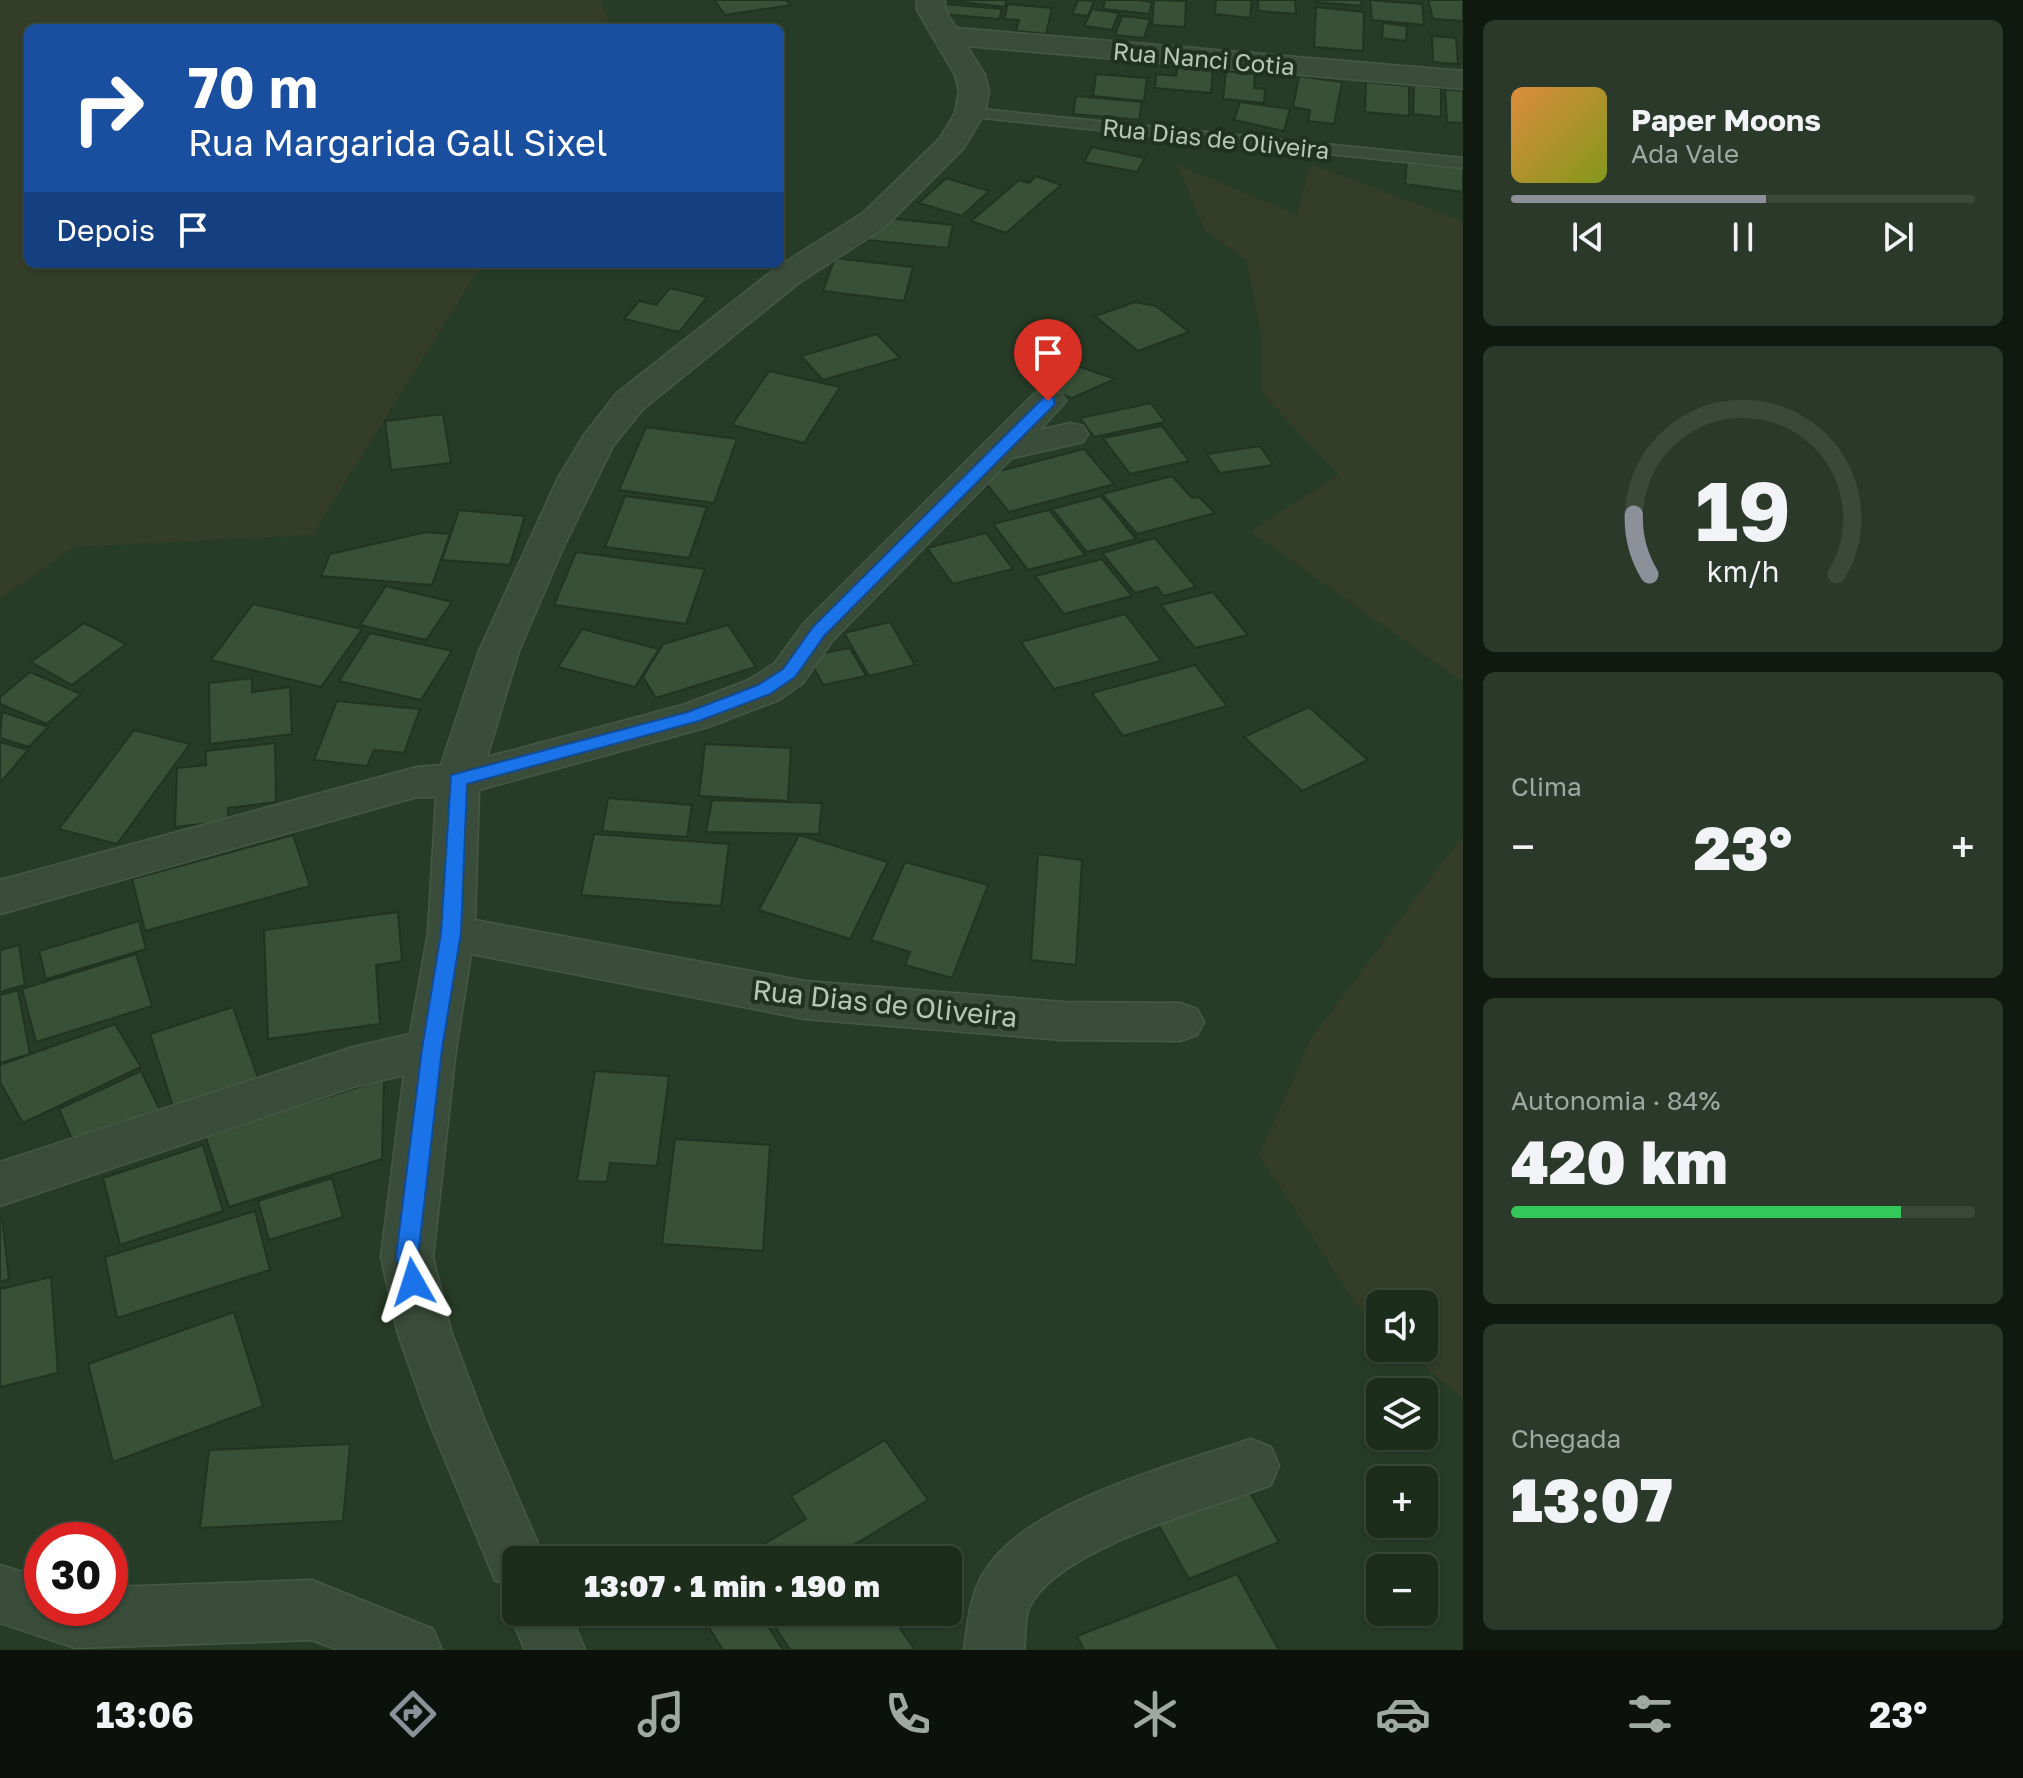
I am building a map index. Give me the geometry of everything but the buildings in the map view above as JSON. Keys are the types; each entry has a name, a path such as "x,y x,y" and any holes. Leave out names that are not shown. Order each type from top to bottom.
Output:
{"street":[{"name":"Rua Nanci Cotia","path":"938,18 1463,80"},
{"path":"510,1546 429,1346 407,1257 432,1049 451,933 458,780 499,651 577,478 597,443 630,401 788,275 874,220 952,143 970,113 974,91 970,75 938,18"},
{"path":"0,897 417,782 458,780 693,717 764,690 789,673 819,631 1048,401"},
{"path":"998,450 1070,434"},
{"name":"Rua Dias de Oliveira","path":"451,933 805,1000 1063,1021 1180,1022"},
{"path":"0,1184 353,1067 432,1049"},
{"path":"994,1650 1003,1595 1026,1563 1073,1533 1251,1466"},
{"path":"0,1594 24,1602"},
{"path":"128,1616 312,1610 412,1650"},
{"path":"545,1626 555,1650"}],"lane":[{"name":"Rua Dias de Oliveira","path":"970,113 1463,163"}],"green space":[{"path":"0,0 601,0 610,24 24,24 24,268 479,268 312,535 74,547 0,599"},
{"path":"1176,164 1297,215 1311,164 1463,224 1463,682 1250,531 1339,475 1262,393 1262,338 1247,261 1205,230"},
{"path":"1463,835 1463,1400 1421,1362 1438,1362 1438,1290 1366,1290 1366,1314 1358,1307 1259,1155 1311,1039"}],"route":[{"path":"413,1282 407,1257 432,1049 451,933 458,780 693,717 764,690 789,673 819,631 1048,401"}]}
